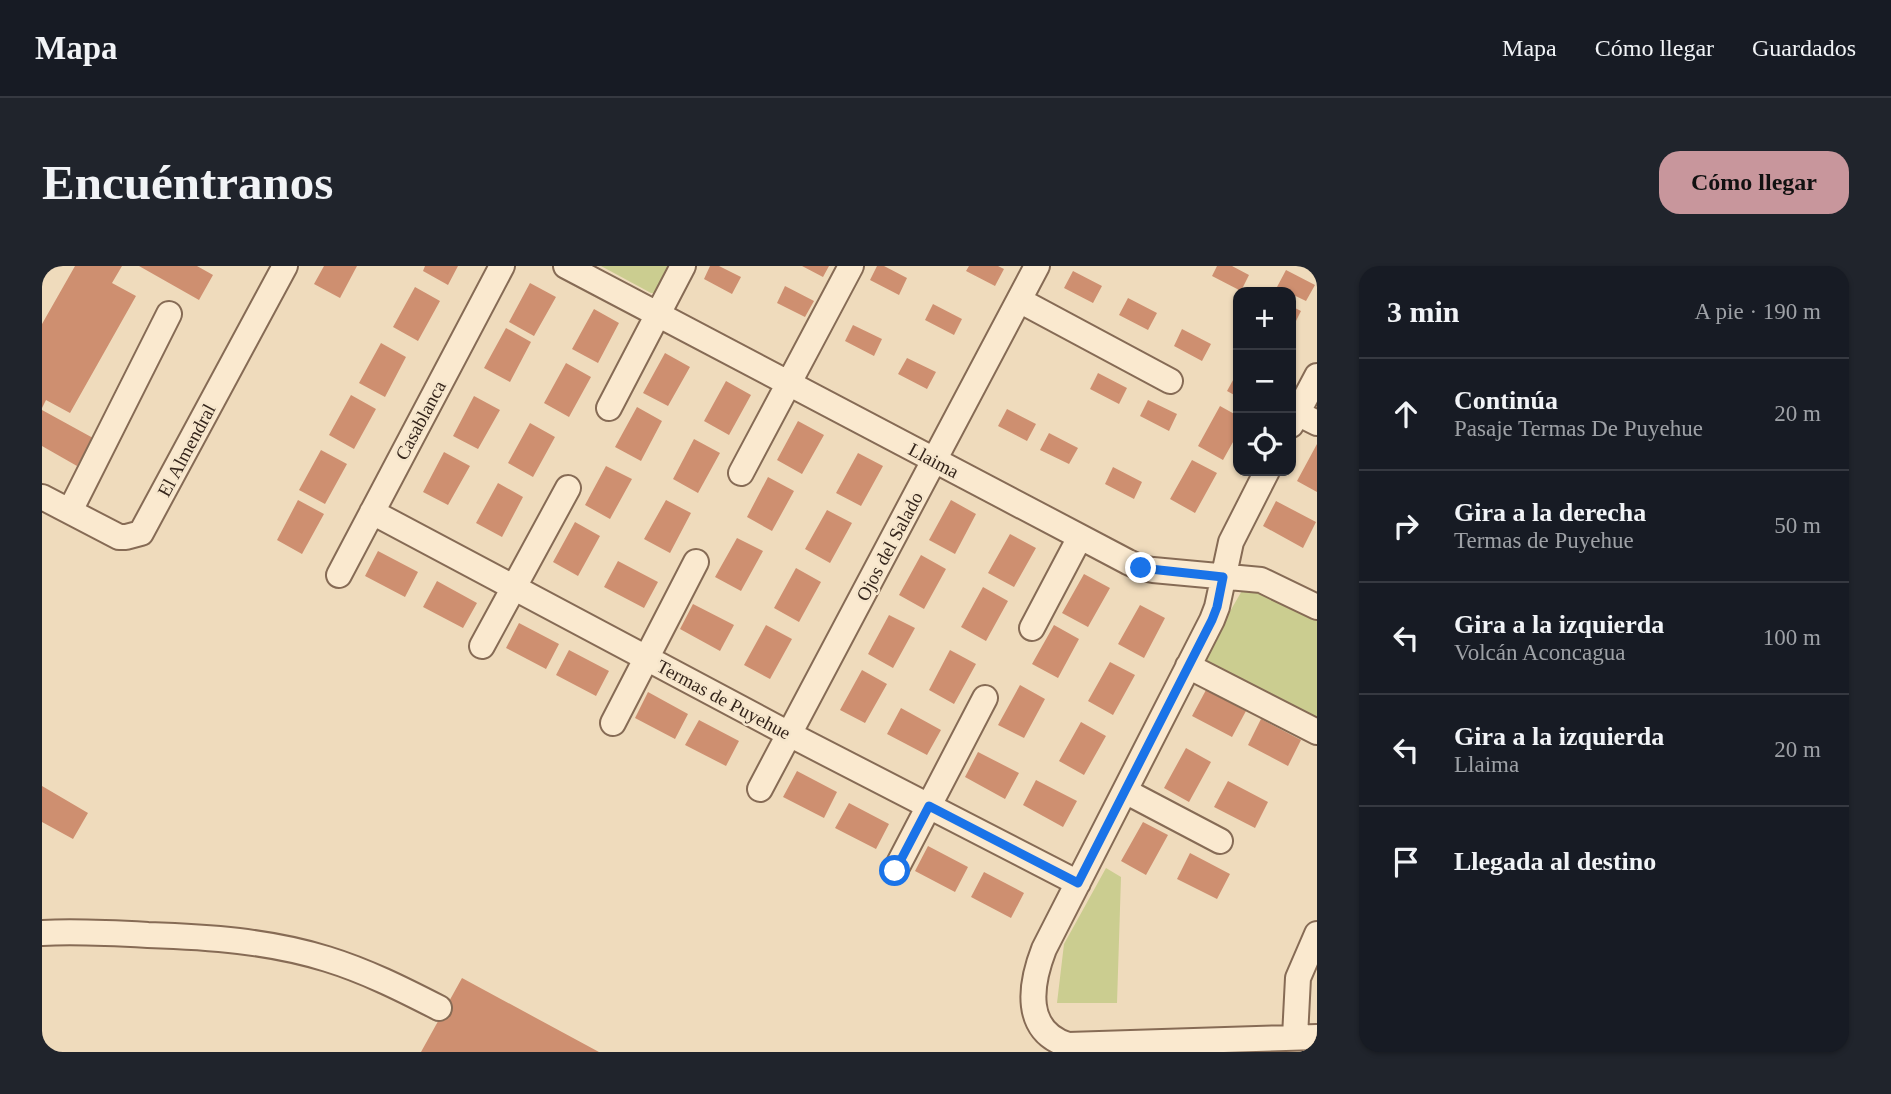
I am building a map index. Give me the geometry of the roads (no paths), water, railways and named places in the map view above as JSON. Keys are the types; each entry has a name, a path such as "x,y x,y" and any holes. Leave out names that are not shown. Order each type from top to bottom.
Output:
{"street":[{"name":"Casablanca","path":"339,575 502,266"},
{"name":"Llaima","path":"566,266 1141,568 1261,580 1317,607"},
{"path":"609,408 683,266"},
{"path":"741,473 851,266"},
{"name":"Ojos del Salado","path":"760,789 1037,266"},
{"name":"El Almendral","path":"42,497 119,537 141,533 284,269"},
{"path":"1019,300 1170,382"},
{"path":"70,511 169,314"},
{"path":"1302,421 1317,376"},
{"path":"1264,476 1231,542 1212,620 1044,949 1038,970 1034,1005 1036,1017 1044,1031 1068,1048 1306,1037 1298,978 1317,934"},
{"path":"482,646 568,488"},
{"name":"Termas de Puyehue","path":"372,512 789,734 1078,883"},
{"path":"1032,628 1080,537"},
{"path":"613,723 696,562"},
{"path":"1188,666 1317,732"},
{"path":"895,871 985,698"},
{"path":"1125,791 1220,841"},
{"path":"42,933 196,937 286,948 365,972 439,1008"}]}
